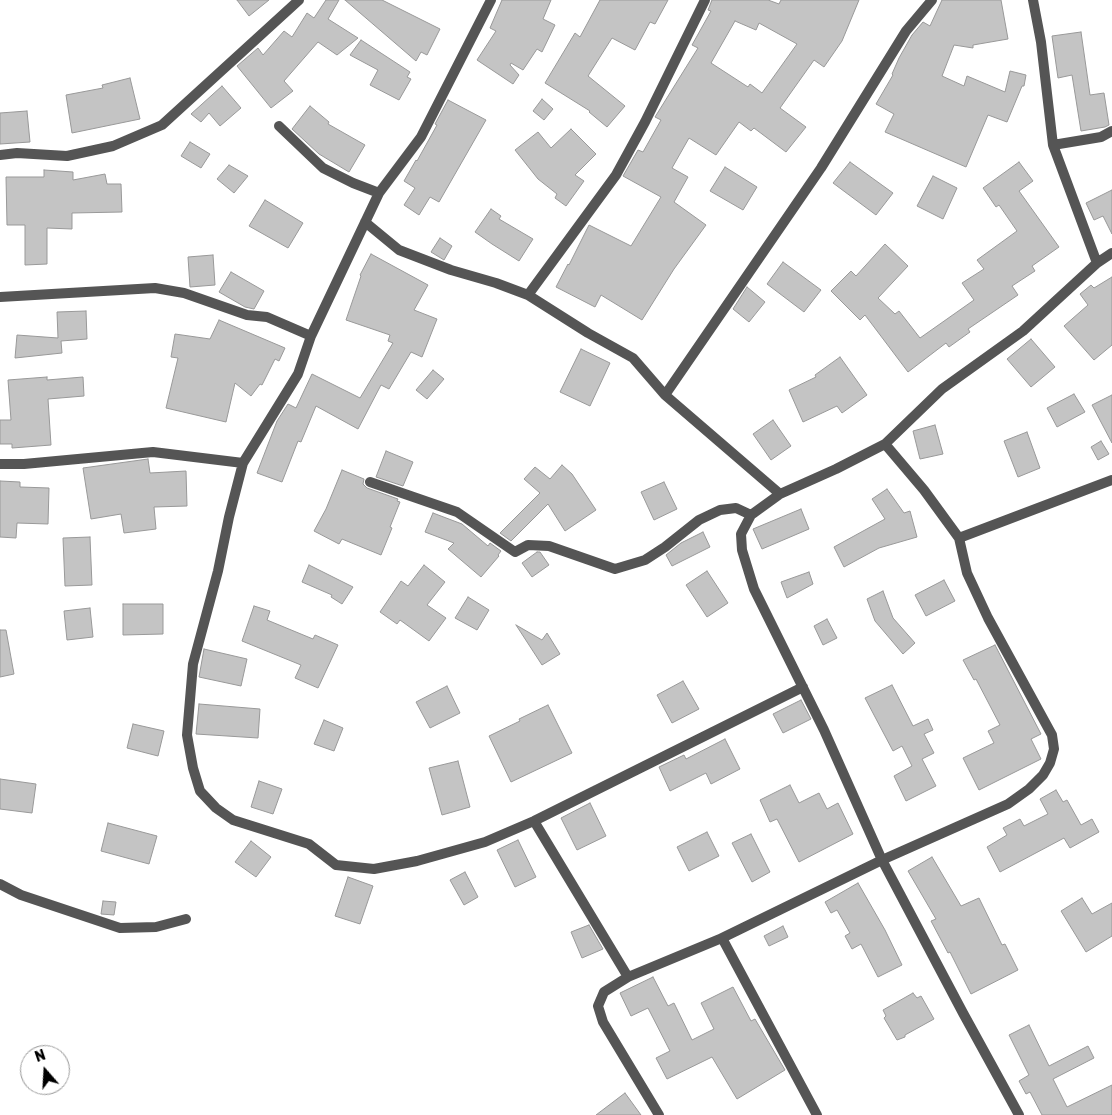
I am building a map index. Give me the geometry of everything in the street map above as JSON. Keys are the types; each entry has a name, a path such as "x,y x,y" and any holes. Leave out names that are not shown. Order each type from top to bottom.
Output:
{"street":[{"path":"0,155 17,153 67,156 113,146 162,125 299,0"},
{"path":"492,0 421,137 379,193 311,336 298,374 243,463 194,664 187,734 193,768 200,791 216,808 233,820 310,844 336,865 374,869 417,861 485,842 534,821 803,687"},
{"path":"528,295 616,175 645,122 705,0"},
{"path":"665,395 821,168 906,32 932,0"},
{"path":"1033,0 1041,42 1053,145 1097,263"},
{"path":"280,126 323,168 379,193"},
{"path":"1053,145 1101,137 1112,131"},
{"path":"365,222 399,250 451,270 496,282 528,295 588,333 633,358 665,395 780,494"},
{"path":"1020,1115 963,1013 882,860 824,730 754,589 742,550 741,534 750,515 780,494 836,469 884,444 942,389 1022,331 1097,263 1112,253"},
{"path":"0,297 155,288 184,293 246,315 267,317 311,336"},
{"path":"659,1115 603,1022 598,1006 604,992 628,977 722,938 882,860 1008,804 1029,789 1043,775 1050,763 1054,749 1052,734 988,618 967,573 959,538 924,490 884,444"},
{"path":"0,464 24,464 153,452 243,463"},
{"path":"959,538 1112,480"},
{"path":"370,482 457,512 515,552 528,545 549,546 615,569 645,560 699,520 720,510 736,508 750,515"},
{"path":"534,821 628,977"},
{"path":"0,884 21,895 120,928 156,927 186,919"},
{"path":"722,938 817,1115"}],"building":[{"path":"237,0 269,0 249,16"},
{"path":"326,0 339,0 328,19 358,38 337,55 318,42 284,81 293,91 271,108 237,66 258,48 263,55 284,31 292,37 307,13 314,18"},
{"path":"345,0 382,0 440,29 427,55 421,52 416,61"},
{"path":"502,0 551,0 543,19 555,25 542,52 537,49 523,70 511,63 510,65 519,75 513,84 477,60 496,31 490,28"},
{"path":"600,0 668,0 655,24 650,22 635,50 612,38 588,76 625,106 607,127 590,111 545,83 575,33 580,37"},
{"path":"712,0 768,0 779,4 781,0 859,0 842,41 824,67 814,60 780,108 806,127 786,152 754,128 751,131 739,122 716,155 689,138 672,168 688,177 674,202 706,225 674,269 642,320 601,295 595,307 556,287 589,225 631,246 661,197 623,176 638,150 643,152 661,120 655,117 698,48 692,45 711,11 708,10","holes":["735,21 756,30 759,23 797,44 762,93 750,84 748,87 711,63"]},
{"path":"942,0 1001,0 1008,39 973,45 973,48 954,45 942,76 964,86 967,76 1005,92 1010,71 1026,75 1024,86 1022,86 1007,122 988,115 966,167 885,132 894,114 876,104 893,75 899,58 912,35 923,22 930,26"},
{"path":"1081,32 1090,95 1104,93 1109,125 1081,131 1072,75 1058,78 1052,36"},
{"path":"361,40 410,72 407,77 411,79 399,100 370,85 378,70 350,55"},
{"path":"130,78 140,119 72,133 66,95 103,88 102,85"},
{"path":"222,86 241,108 220,126 209,113 201,122 191,114"},
{"path":"542,99 553,109 544,120 533,111"},
{"path":"448,100 486,120 439,202 430,197 419,215 404,205 415,188 404,181 437,125 435,124"},
{"path":"310,106 329,122 328,124 365,145 349,172 319,154 292,129"},
{"path":"27,111 30,142 0,144 0,113"},
{"path":"571,129 596,154 575,175 584,181 566,206 555,198 557,194 538,179 515,150 538,132 551,148"},
{"path":"190,142 210,154 201,168 181,156"},
{"path":"850,162 893,193 876,215 833,183"},
{"path":"1019,162 1033,181 1019,191 1059,247 1032,266 1035,271 1012,286 1018,295 968,329 970,332 949,347 946,343 908,372 865,315 860,320 831,291 851,271 856,276 885,244 908,266 878,298 895,314 899,311 920,338 974,300 962,283 984,269 977,260 1017,231 999,205 996,207 983,188"},
{"path":"229,165 248,176 234,193 217,179"},
{"path":"725,167 757,187 743,210 710,191"},
{"path":"44,170 73,172 73,180 105,174 107,184 121,184 122,212 72,213 72,229 47,228 47,264 25,265 25,225 7,225 6,177 44,177"},
{"path":"933,176 957,188 943,219 917,206"},
{"path":"1112,190 1112,234 1103,216 1094,220 1086,203"},
{"path":"265,200 303,223 288,248 249,226"},
{"path":"491,209 501,216 499,219 533,239 519,261 475,232"},
{"path":"440,238 452,246 444,260 431,252"},
{"path":"371,254 428,285 414,310 437,319 422,357 411,352 389,389 381,385 358,429 316,406 301,442 298,441 282,482 257,473 277,421 288,404 296,408 312,374 360,398 393,343 388,341 390,335 346,320 360,275"},
{"path":"213,255 215,285 190,287 188,257"},
{"path":"783,262 821,290 804,312 767,284"},
{"path":"231,272 264,291 254,309 245,307 219,292"},
{"path":"1112,277 1112,345 1094,360 1064,326 1088,305 1080,294 1091,285 1094,288"},
{"path":"747,287 765,302 749,322 733,309"},
{"path":"86,311 87,339 61,341 62,353 15,358 17,335 58,338 57,312"},
{"path":"219,320 285,348 279,361 275,359 262,385 260,384 251,396 235,383 226,422 166,408 178,358 171,357 175,334 210,339"},
{"path":"1031,339 1055,367 1031,387 1007,359"},
{"path":"581,349 610,363 590,406 560,392"},
{"path":"840,357 867,395 842,413 837,406 803,422 789,390 816,377 815,375"},
{"path":"433,370 444,379 427,399 416,390"},
{"path":"47,377 47,380 83,377 84,396 48,399 51,445 12,448 12,444 0,444 0,420 11,420 8,380"},
{"path":"1074,394 1085,412 1057,427 1047,408"},
{"path":"1112,395 1112,443 1092,405"},
{"path":"773,420 791,446 771,460 753,434"},
{"path":"935,425 943,454 920,459 913,431"},
{"path":"1027,432 1040,468 1018,477 1004,441"},
{"path":"1101,441 1109,454 1098,460 1091,447"},
{"path":"386,451 413,462 403,486 376,477"},
{"path":"148,459 150,473 186,471 187,506 154,507 156,529 124,533 121,514 91,519 83,468"},
{"path":"562,465 572,474 596,510 565,531 548,504 511,541 500,533 540,493 524,479 535,467 550,479"},
{"path":"342,470 364,479 363,484 367,488 398,499 397,501 400,502 381,555 342,539 339,544 314,531 326,509"},
{"path":"0,481 20,482 20,487 49,488 48,524 17,523 16,538 0,537"},
{"path":"664,482 677,509 654,520 641,492"},
{"path":"887,489 904,513 910,511 917,537 879,548 844,567 834,547 885,519 872,499"},
{"path":"801,509 809,529 762,549 753,529"},
{"path":"433,513 462,524 488,546 490,543 501,551 481,577 448,549 454,543 425,532"},
{"path":"703,532 710,547 672,566 666,555 681,543"},
{"path":"90,537 92,585 65,586 63,538"},
{"path":"537,552 540,552 549,565 532,577 522,563"},
{"path":"309,565 353,587 342,604 331,597 332,595 302,582"},
{"path":"424,565 445,582 427,605 446,618 429,641 400,620 397,624 380,612 401,581 408,586"},
{"path":"707,571 728,603 707,617 686,585"},
{"path":"809,572 813,584 787,598 781,582"},
{"path":"944,580 955,601 926,616 915,595"},
{"path":"883,591 893,618 915,643 903,654 875,621 867,599"},
{"path":"468,597 489,610 477,630 455,618"},
{"path":"123,604 163,604 163,634 123,635"},
{"path":"254,606 270,611 267,620 313,639 315,635 338,645 318,688 295,678 301,665 242,641"},
{"path":"90,608 93,637 67,640 64,611"},
{"path":"827,619 837,638 823,645 814,626"},
{"path":"516,625 542,640 547,633 560,654 542,665"},
{"path":"0,630 6,630 14,674 0,677"},
{"path":"995,645 1041,734 1031,739 1041,759 979,790 963,758 994,743 988,731 1000,725 976,679 974,680 963,660"},
{"path":"204,649 247,659 241,686 199,677"},
{"path":"683,681 699,709 672,723 657,695"},
{"path":"892,685 913,726 928,719 933,730 924,734 934,753 922,759 936,786 906,801 894,776 912,766 902,746 893,751 865,698"},
{"path":"447,686 460,713 430,728 416,702"},
{"path":"801,700 811,719 783,733 773,714"},
{"path":"199,704 260,709 258,738 196,734"},
{"path":"548,705 572,753 511,782 489,736"},
{"path":"324,720 343,728 334,751 314,744"},
{"path":"133,724 164,731 158,756 127,748"},
{"path":"725,739 740,769 711,784 706,773 670,791 659,767 684,755 686,759"},
{"path":"458,761 470,807 442,815 429,768"},
{"path":"0,779 36,784 32,813 0,809"},
{"path":"259,781 282,789 273,814 251,807"},
{"path":"790,785 799,803 819,793 827,809 838,803 853,834 799,862 777,819 770,822 760,800"},
{"path":"1056,790 1063,802 1067,800 1081,825 1092,819 1099,832 1070,848 1064,838 1000,872 987,847 1007,835 1003,828 1020,819 1024,826 1048,814 1040,799"},
{"path":"590,803 606,836 577,850 561,818"},
{"path":"108,823 157,836 149,864 101,851"},
{"path":"707,832 719,856 689,871 677,847"},
{"path":"751,834 770,872 752,882 732,843"},
{"path":"518,840 536,877 515,887 497,850"},
{"path":"251,841 271,857 256,877 235,862"},
{"path":"932,857 961,906 979,898 1002,945 1005,944 1018,970 971,994 950,952 948,953 931,921 936,919 908,871"},
{"path":"465,872 478,897 464,905 450,880"},
{"path":"348,877 373,886 360,924 335,916"},
{"path":"858,883 885,930 902,965 878,977 861,944 852,949 845,936 850,933 837,910 831,913 825,902"},
{"path":"1082,898 1092,914 1112,903 1112,936 1086,952 1061,911"},
{"path":"103,901 116,902 114,915 101,914"},
{"path":"589,925 603,949 582,958 571,932"},
{"path":"783,926 788,937 769,946 764,936"},
{"path":"653,977 668,1006 674,1003 692,1040 714,1029 701,1003 733,987 751,1021 755,1019 785,1070 737,1099 712,1057 667,1079 656,1058 670,1051 648,1008 631,1016 620,993"},
{"path":"913,993 917,998 921,996 934,1019 897,1040 884,1018 886,1016 883,1010"},
{"path":"1029,1025 1049,1066 1088,1046 1094,1058 1053,1079 1067,1107 1112,1085 1112,1115 1042,1115 1030,1092 1026,1094 1019,1081 1029,1075 1009,1035"},
{"path":"625,1093 641,1115 596,1115"}]}
